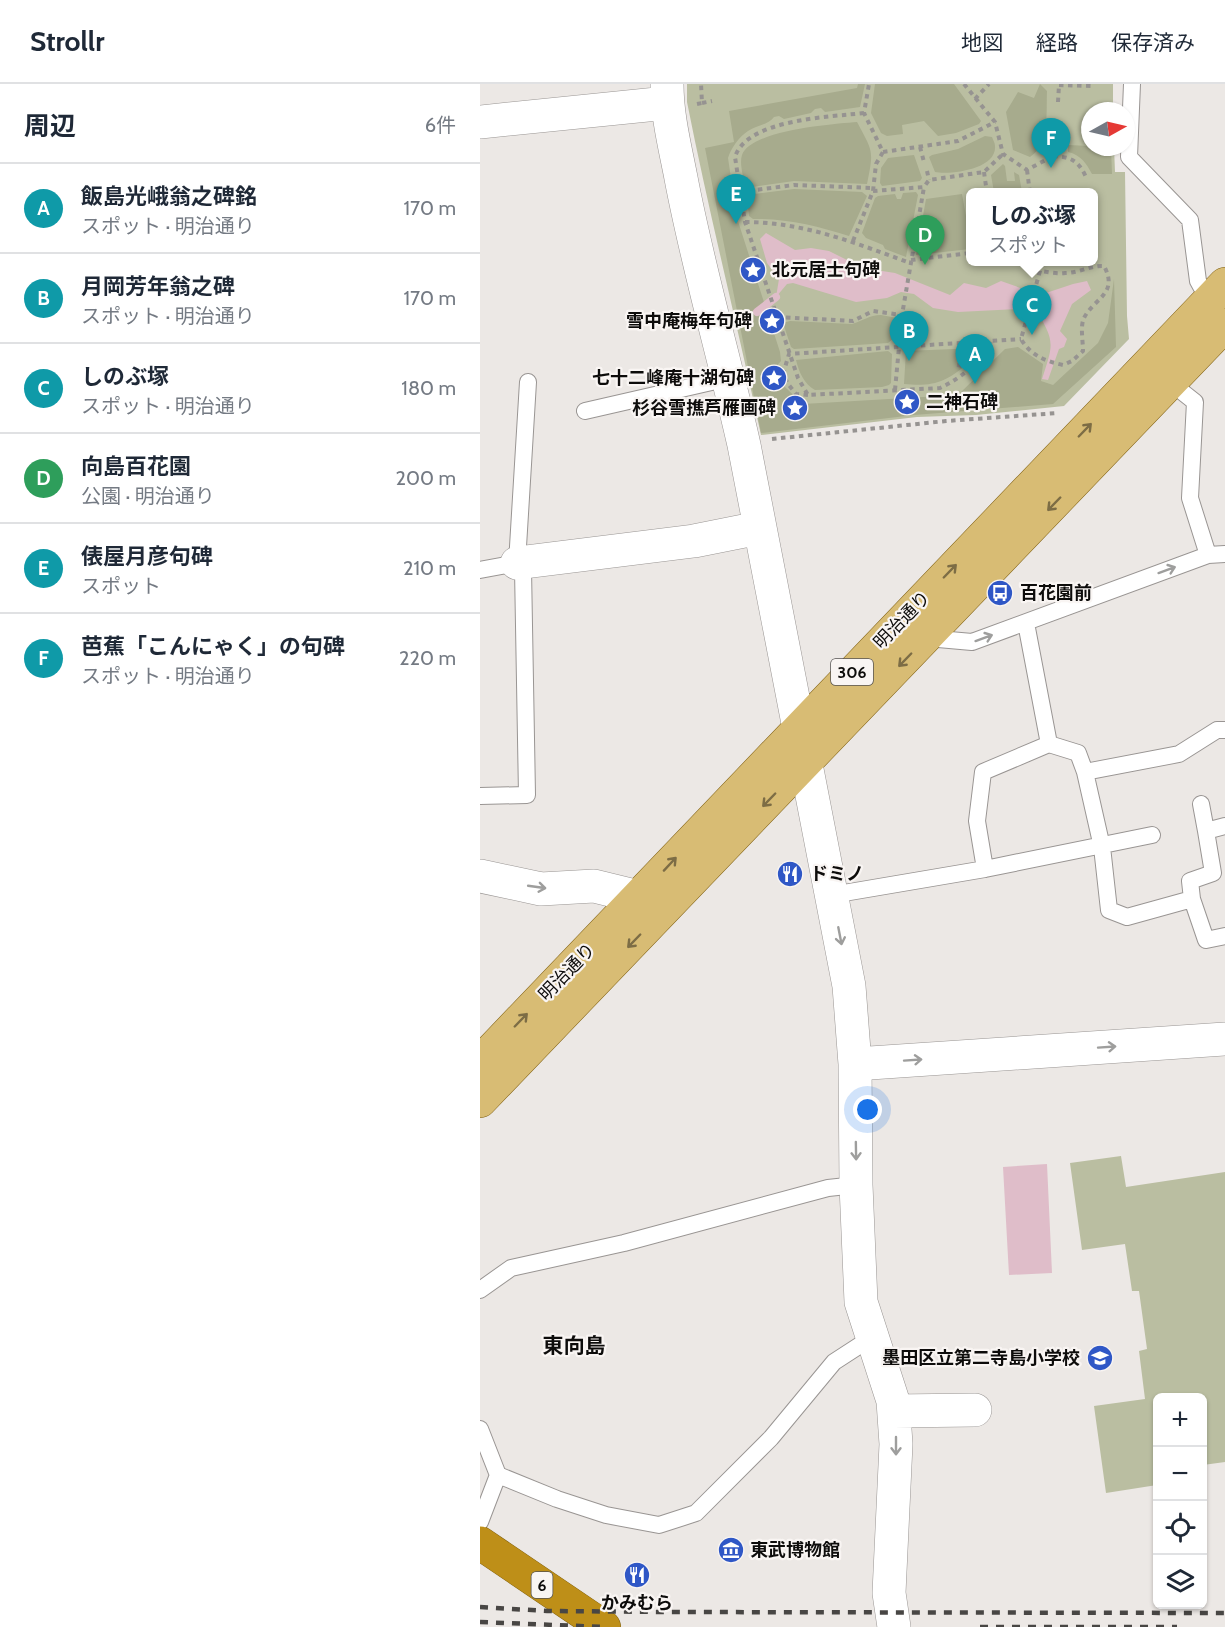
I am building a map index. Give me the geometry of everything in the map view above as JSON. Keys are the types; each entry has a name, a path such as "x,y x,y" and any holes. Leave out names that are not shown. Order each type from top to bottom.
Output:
{"highway":[{"name":"6","path":"480,1544 604,1627"}],"main road":[{"name":"明治通り","path":"480,1101 1171,383 1220,303"},
{"name":"明治通り","path":"480,1062 799,728 1220,303"}],"street":[{"path":"480,122 667,94 688,213 729,378 849,986 855,1064 856,1185 861,1302 893,1401 894,1411 896,1444 890,1593 894,1627"},
{"path":"517,563 694,541 759,528"},
{"path":"480,876 541,889 594,886 639,897"},
{"path":"855,1064 1225,1039"},
{"path":"894,1411 975,1410"}],"lane":[{"path":"1132,84 1129,158 1190,220 1198,281 1220,303"},
{"path":"585,411 729,378"},
{"path":"480,796 527,795 523,569 517,563 528,381"},
{"path":"1171,383 1195,402 1190,498 1208,555"},
{"path":"927,638 972,642 1208,555 1225,554"},
{"path":"480,570 517,563"},
{"path":"1026,622 1049,744"},
{"path":"1085,772 1179,754 1217,730 1225,730"},
{"path":"986,869 977,821 983,772 1049,744 1078,753 1085,772 1102,847 1109,910 1127,917 1192,899"},
{"path":"1201,804 1213,873 1190,882 1192,899 1206,940 1225,936"},
{"path":"1206,831 1225,826"},
{"path":"832,895 986,869 1152,836"},
{"path":"480,1290 511,1268 624,1243 828,1188 856,1185"},
{"path":"498,1475 557,1499 606,1515 659,1525 696,1513 771,1438 834,1362 872,1338"},
{"path":"480,1429 498,1475 480,1522"}],"path":[{"path":"869,84 864,113 883,152"},
{"path":"964,84 995,122 1003,154 1027,170 1029,188"},
{"path":"975,99 989,84"},
{"path":"1058,102 1059,84 1091,86"},
{"path":"702,103 712,101"},
{"path":"808,395 798,378 789,354 745,222 735,157 738,148 750,137 777,126 864,113"},
{"path":"883,152 958,141 995,122"},
{"path":"1053,156 1056,138"},
{"path":"920,147 924,162"},
{"path":"853,241 873,190 876,164 883,152"},
{"path":"895,390 902,315 924,187 930,180 984,172 1003,154"},
{"path":"1027,170 1053,156 1074,159 1081,165 1086,177"},
{"path":"927,171 930,180"},
{"path":"984,172 986,188"},
{"path":"740,192 794,185 873,190 924,187"},
{"path":"745,222 771,222 824,232 911,262 966,254"},
{"path":"1040,266 1021,339 1026,348 1035,356 1063,365 1072,361 1083,351 1082,321 1089,310 1106,294 1109,275 1104,266 1064,274 1040,271"},
{"path":"777,317 852,321 873,311 902,315"},
{"path":"789,354 1021,339"},
{"path":"789,354 783,374 796,394 940,388 955,382 971,368 982,357 991,342"},
{"path":"957,365 971,368"},
{"path":"769,439 1059,412"}],"green space":[{"path":"687,84 1113,84 1113,102 1081,102 1081,156 1114,156 1115,172 1125,172 1129,339 1064,406 976,415 917,417 761,435 704,185 687,102"},
{"path":"858,84 865,84 860,107 825,112 821,108 811,113 784,119 779,116 774,117 769,122 745,133 731,150 728,158 737,218 780,352 781,361 770,373 803,404 958,395 1005,349 1018,347 1043,364 1041,381 1053,385 1098,343 1108,323 1114,279 1116,347 1053,404 914,415 761,433 705,148 734,142 729,111 857,88"},
{"path":"875,84 954,84 981,121 979,124 956,133 938,136 924,121 902,125 903,134 887,136 881,133 871,113"},
{"path":"1040,84 1047,91 1046,127 1041,144 1030,157 1013,150 1006,112 1018,92 1034,98"},
{"path":"857,122 871,152 867,184 794,181 745,188 741,159 749,146 776,134 794,130"},
{"path":"985,136 992,137 995,145 994,154 989,160 972,169 935,172 929,157 958,149"},
{"path":"1068,145 1081,146 1081,156 1111,156 1112,174 1092,174 1083,160 1068,152"},
{"path":"914,155 922,178 920,181 882,186 880,183 881,168 888,158"},
{"path":"1003,164 1007,181 1015,181 1014,172 1019,175 1021,188 993,188 991,175"},
{"path":"794,189 862,192 867,196 849,236 801,223 753,219 749,216 747,195"},
{"path":"916,192 918,195 906,257 866,238 862,233 875,198 895,194 897,199 901,199 903,193"},
{"path":"962,194 966,216 966,249 916,255 926,199"},
{"path":"881,315 897,318 894,338 888,343 794,349 791,347 783,323 790,321 852,324"},
{"path":"978,348 974,358 946,379 923,385 904,384 906,351"},
{"path":"888,351 892,354 891,383 882,387 815,390 803,377 796,360"},
{"path":"1121,1156 1126,1187 1225,1172 1225,1462 1207,1464 1207,1393 1153,1393 1153,1486 1106,1493 1094,1406 1145,1399 1139,1351 1147,1349 1139,1291 1132,1291 1125,1244 1082,1250 1070,1163"}],"shaded area":[{"path":"766,233 795,250 811,248 829,251 863,268 895,273 950,295 964,283 986,288 1001,281 1040,295 1087,281 1091,290 1072,304 1060,331 1067,339 1064,347 1059,349 1048,380 1042,379 1049,357 1050,342 1046,328 1035,308 958,312 933,308 914,294 901,292 887,298 856,302 793,283 787,284 776,297 779,279 767,263 760,239"},
{"path":"1047,1164 1052,1273 1009,1275 1003,1167"}],"waterway":[{"path":"757,312 776,297"}],"railway":[{"path":"480,1607 547,1611 671,1612 1225,1613"},
{"path":"480,1622 605,1627"},
{"path":"980,1627 1177,1627"}],"place":[{"name":"芭蕉「こんにゃく」の句碑","path":"1051,168"},
{"name":"俵屋月彦句碑","path":"736,224"},
{"name":"向島百花園","path":"925,265"},
{"name":"北元居士句碑","path":"753,270"},
{"name":"雪中庵梅年句碑","path":"772,321"},
{"name":"しのぶ塚","path":"1032,335"},
{"name":"月岡芳年翁之碑","path":"909,361"},
{"name":"七十二峰庵十湖句碑","path":"774,378"},
{"name":"飯島光峨翁之碑銘","path":"975,384"},
{"name":"二神石碑","path":"907,402"},
{"name":"杉谷雪撨芦雁画碑","path":"795,408"},
{"name":"百花園前","path":"1000,593"},
{"name":"ドミノ","path":"790,874"},
{"name":"墨田区立第二寺島小学校","path":"1100,1358"},
{"name":"東武博物館","path":"731,1550"},
{"name":"かみむら","path":"637,1575"}],"district":[{"name":"東向島","path":"574,1345"}]}
